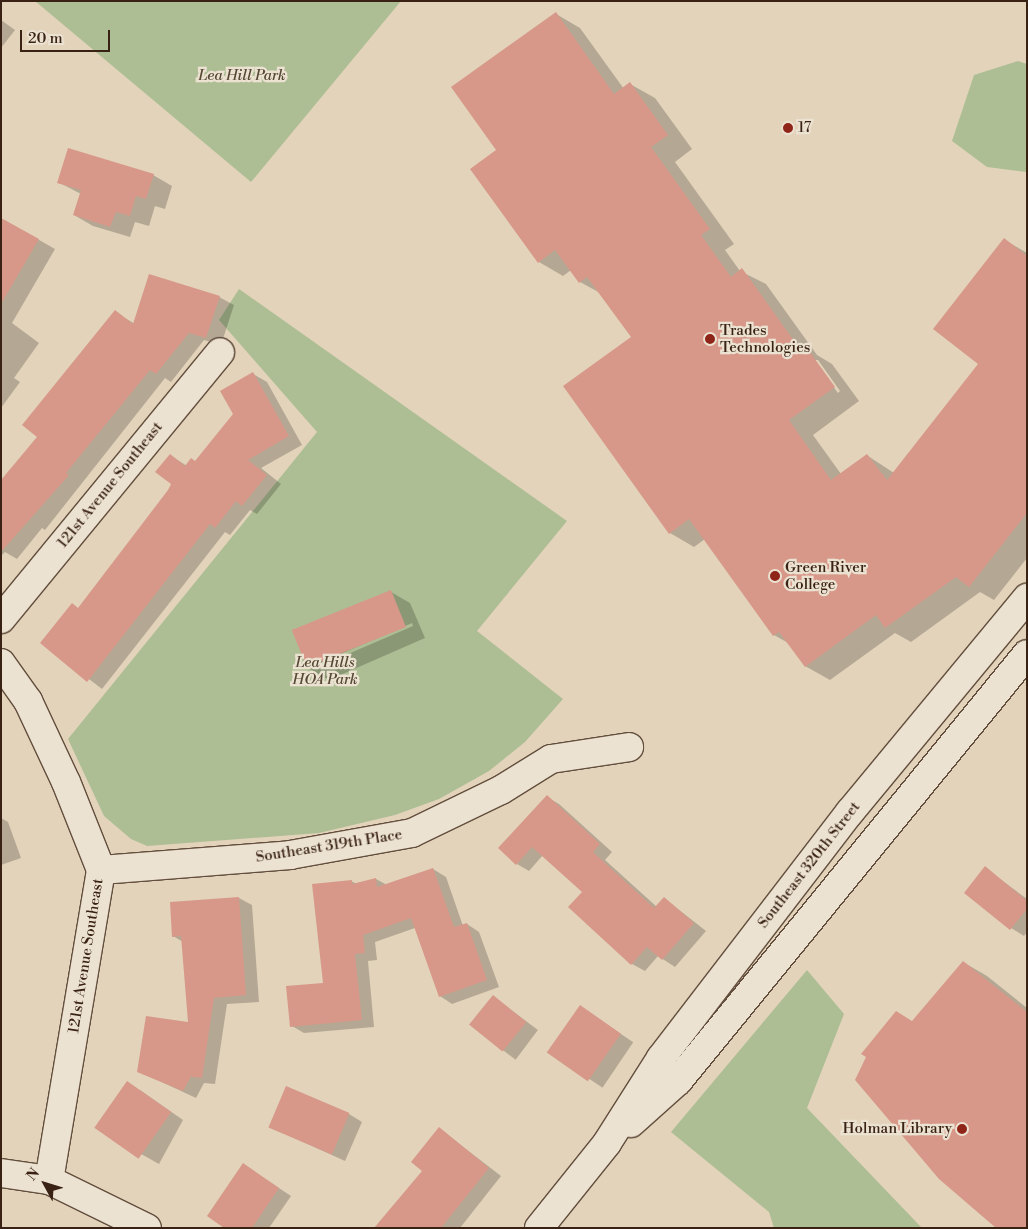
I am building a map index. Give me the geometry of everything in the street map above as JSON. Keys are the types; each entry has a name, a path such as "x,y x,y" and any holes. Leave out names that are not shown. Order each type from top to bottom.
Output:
{"street":[{"name":"121st Avenue Southeast","path":"1,619 220,352"},
{"name":"Southeast 320th Street","path":"539,1228 607,1143 661,1058 844,820 1027,598"},
{"name":"Southeast 320th Street","path":"607,1143 678,1081 1027,654"},
{"name":"121st Avenue Southeast","path":"1,663 28,701 66,782 100,870 49,1180"},
{"name":"Southeast 319th Place","path":"100,870 290,855 412,833 501,790 551,759 629,747"},
{"path":"1,1172 49,1180 147,1228"}],"green space":[{"name":"Lea Hill Park","path":"35,1 401,1 251,182"},
{"path":"1018,61 1027,64 1027,172 987,167 952,141 974,75"},
{"name":"Lea Hills HOA Park","path":"239,289 567,521 477,631 563,699 525,742 489,771 439,799 395,815 319,833 147,846 131,839 104,816 68,739 317,432 219,320"},
{"path":"807,970 844,1014 807,1108 922,1228 774,1228 769,1212 671,1132"}],"building":[{"name":"Trades Technologies","path":"556,12 614,94 630,82 668,135 651,147 710,229 701,235 731,277 742,268 802,352 807,348 835,387 789,420 831,480 867,454 887,480 978,364 933,329 1004,238 1027,256 1027,513 969,587 956,577 885,628 876,615 805,667 779,632 773,636 689,519 669,534 563,386 631,337 587,277 579,283 555,250 538,263 470,169 496,150 451,87"},
{"path":"68,148 154,174 146,199 136,196 130,216 116,212 110,227 73,215 81,190 57,183"},
{"path":"1,218 39,239 1,304"},
{"path":"149,274 220,296 206,338 189,333 156,374 150,370 66,473 69,475 1,552 1,480 37,437 22,425 115,310 133,324"},
{"path":"253,372 289,436 248,460 267,475 242,506 236,501 215,528 210,524 87,682 40,643 72,603 78,608 168,490 171,484 155,472 170,454 185,466 191,458 195,461 233,414 220,391"},
{"path":"391,590 406,627 307,667 292,630"},
{"path":"547,795 600,844 593,852 654,908 664,897 694,923 662,960 647,947 631,965 568,907 582,892 532,847 516,865 498,848"},
{"path":"985,866 1027,901 1027,909 1010,930 964,893"},
{"path":"433,868 454,927 467,923 487,980 439,997 411,918 363,935 365,953 355,954 362,1020 290,1027 286,986 323,983 312,884 352,880 352,884 376,878 377,887"},
{"path":"239,897 246,995 214,998 202,1078 192,1077 192,1075 183,1091 137,1072 146,1016 188,1022 181,936 172,937 170,902"},
{"name":"Holman Library","path":"963,961 1027,1012 1027,1228 996,1228 939,1179 855,1080 866,1057 861,1054 896,1011 912,1021"},
{"path":"493,995 526,1022 503,1052 469,1025"},
{"path":"580,1005 621,1034 588,1081 547,1053"},
{"path":"127,1081 171,1112 139,1159 94,1128"},
{"path":"286,1086 350,1113 332,1154 268,1127"},
{"path":"439,1127 489,1168 441,1228 374,1228 422,1171 411,1162"},
{"path":"243,1163 279,1188 252,1228 224,1228 207,1216"}],"place":[{"name":"17","path":"788,128"},
{"name":"Trades Technologies","path":"710,339"},
{"name":"Green River College","path":"775,576"},
{"name":"Holman Library","path":"962,1129"}]}
